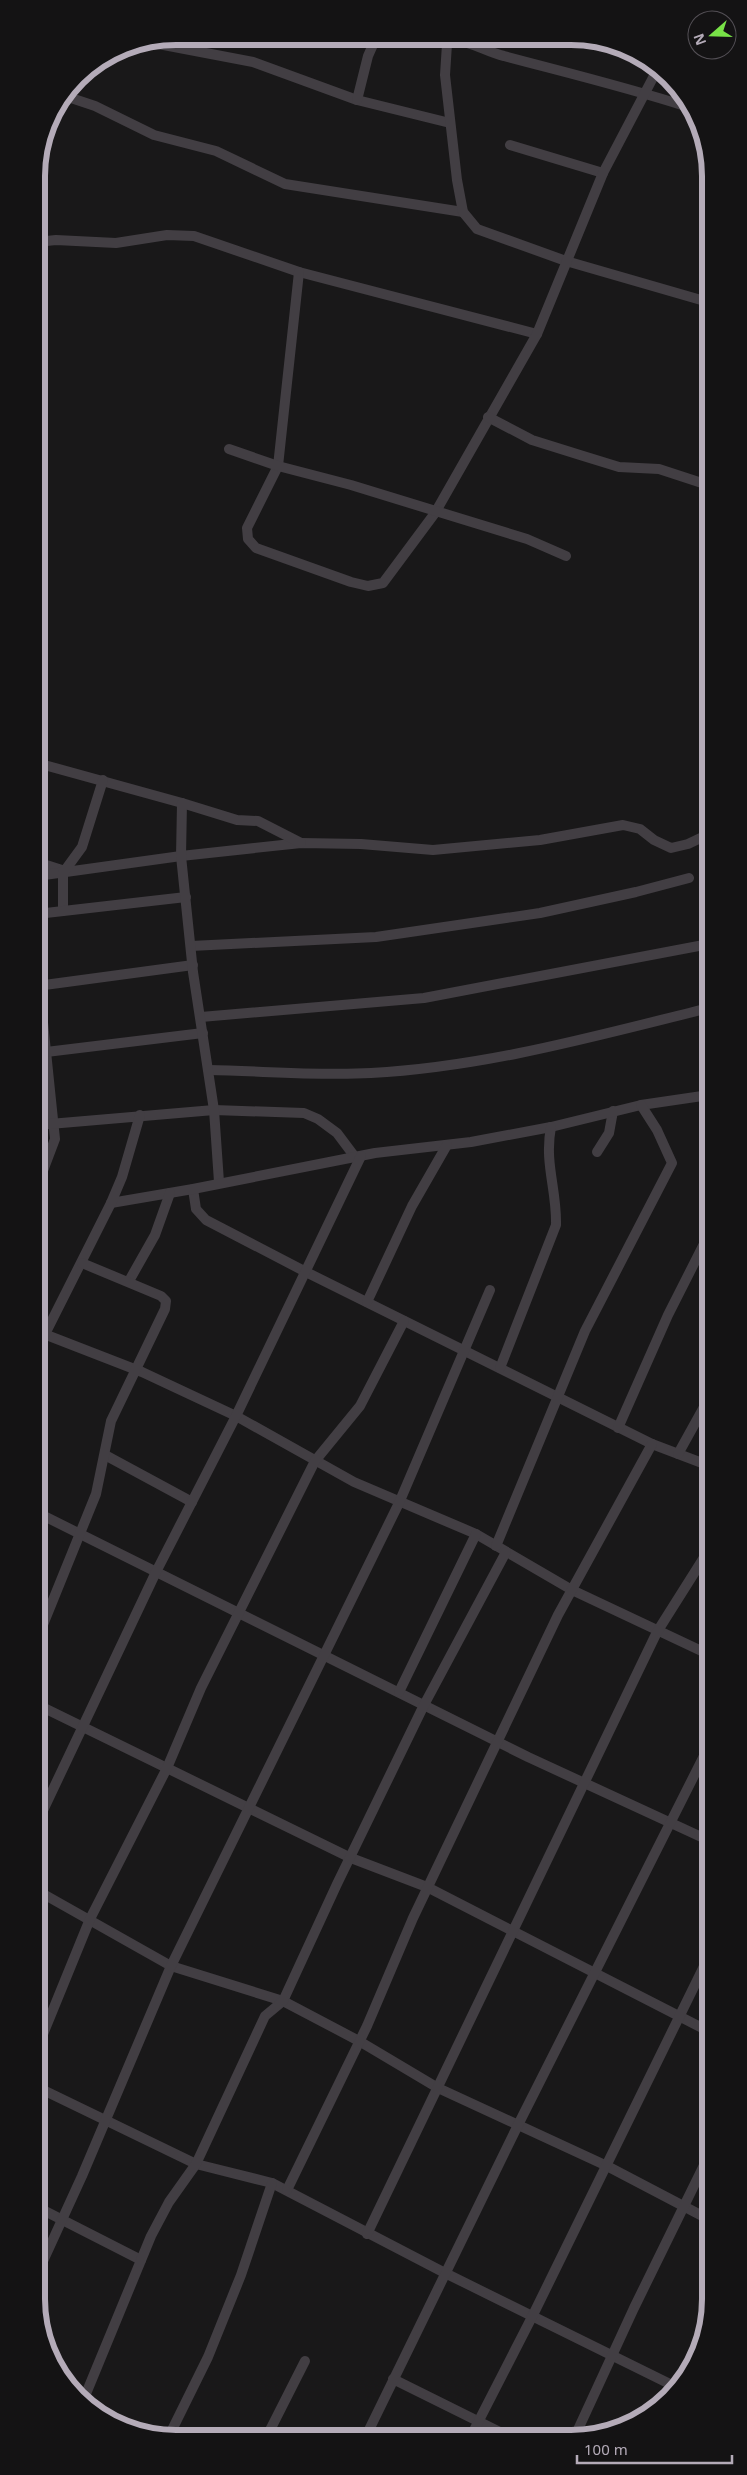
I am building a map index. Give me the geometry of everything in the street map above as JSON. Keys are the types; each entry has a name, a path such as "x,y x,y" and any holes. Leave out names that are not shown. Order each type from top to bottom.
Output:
{"street":[{"path":"358,100 368,56 373,45"},
{"path":"447,45 444,56 450,123 464,212 477,229 566,261 702,300"},
{"path":"476,45 500,55 645,93 681,105"},
{"path":"167,46 252,62 358,100 450,123"},
{"path":"298,272 278,466 247,528 248,539 256,548 350,582 368,586 383,583 435,513 537,334 603,173 654,75"},
{"path":"71,98 95,106 154,135 216,151 285,184 464,212"},
{"path":"510,144 603,173"},
{"path":"45,241 116,243 167,235 194,236 298,272 537,334"},
{"path":"488,417 532,440 580,455 619,467 659,469 702,483"},
{"path":"229,449 278,466 526,539 566,556"},
{"path":"45,765 103,780 237,820 258,821 300,843"},
{"path":"63,911 64,872 82,847 103,780"},
{"path":"182,803 181,856 193,965 214,1110 219,1182"},
{"path":"45,875 181,856 300,843 361,844 433,850 540,840 623,825 640,829 654,840 671,848 688,844 702,837"},
{"path":"45,865 64,872"},
{"path":"191,946 376,937 540,913 636,892 688,878"},
{"path":"45,913 186,897"},
{"path":"201,1017 424,998 702,945"},
{"path":"45,985 193,965"},
{"path":"209,1070 370,1073 425,1068 603,1034 702,1010"},
{"path":"45,1053 203,1033"},
{"path":"45,1070 55,1139 45,1165"},
{"path":"111,1203 193,1189 219,1182 358,1156 551,1127 641,1105 702,1096"},
{"path":"496,1546 585,1331 672,1163 657,1130 641,1105"},
{"path":"45,1124 214,1110 304,1112 318,1119 337,1133 358,1156"},
{"path":"597,1152 609,1134 613,1111"},
{"path":"45,1332 82,1263 122,1178 140,1115"},
{"path":"500,1368 556,1225 556,1211 547,1147 551,1127"},
{"path":"367,1302 412,1206 447,1144"},
{"path":"45,1806 156,1572 236,1416 306,1272 358,1156"},
{"path":"193,1189 196,1209 206,1220 618,1428 652,1444 702,1463"},
{"path":"128,1281 155,1235 170,1192"},
{"path":"618,1428 668,1315 702,1248"},
{"path":"45,1620 96,1494 111,1421 165,1309 166,1301 161,1296 128,1281 82,1263"},
{"path":"45,2256 171,1966 399,1503 490,1290"},
{"path":"45,2029 90,1919 167,1768 202,1688 315,1461 360,1406 404,1321"},
{"path":"45,1334 136,1370 236,1416 315,1461 399,1503 476,1534 572,1590 702,1651"},
{"path":"678,1454 702,1412"},
{"path":"287,2190 359,2041 428,1888 572,1590 652,1444"},
{"path":"105,1455 192,1502"},
{"path":"45,1517 498,1742 702,1837"},
{"path":"398,1692 476,1534"},
{"path":"86,2394 141,2260 169,2202 196,2164 265,2016 283,2001 337,1884 424,1705 506,1552"},
{"path":"367,2234 583,1783 658,1632 702,1561"},
{"path":"45,1708 351,1858 428,1888 702,2028"},
{"path":"369,2430 518,2125 702,1760"},
{"path":"45,1895 90,1919 139,1950 171,1966 283,2001 359,2041 438,2088 607,2166 702,2216"},
{"path":"474,2430 607,2166 702,1971"},
{"path":"45,2091 196,2164 272,2183 287,2190 367,2234 670,2384"},
{"path":"578,2430 702,2169"},
{"path":"172,2430 208,2357 241,2275 272,2183"},
{"path":"45,2211 141,2260"},
{"path":"270,2430 305,2361"},
{"path":"393,2379 495,2430"}]}
